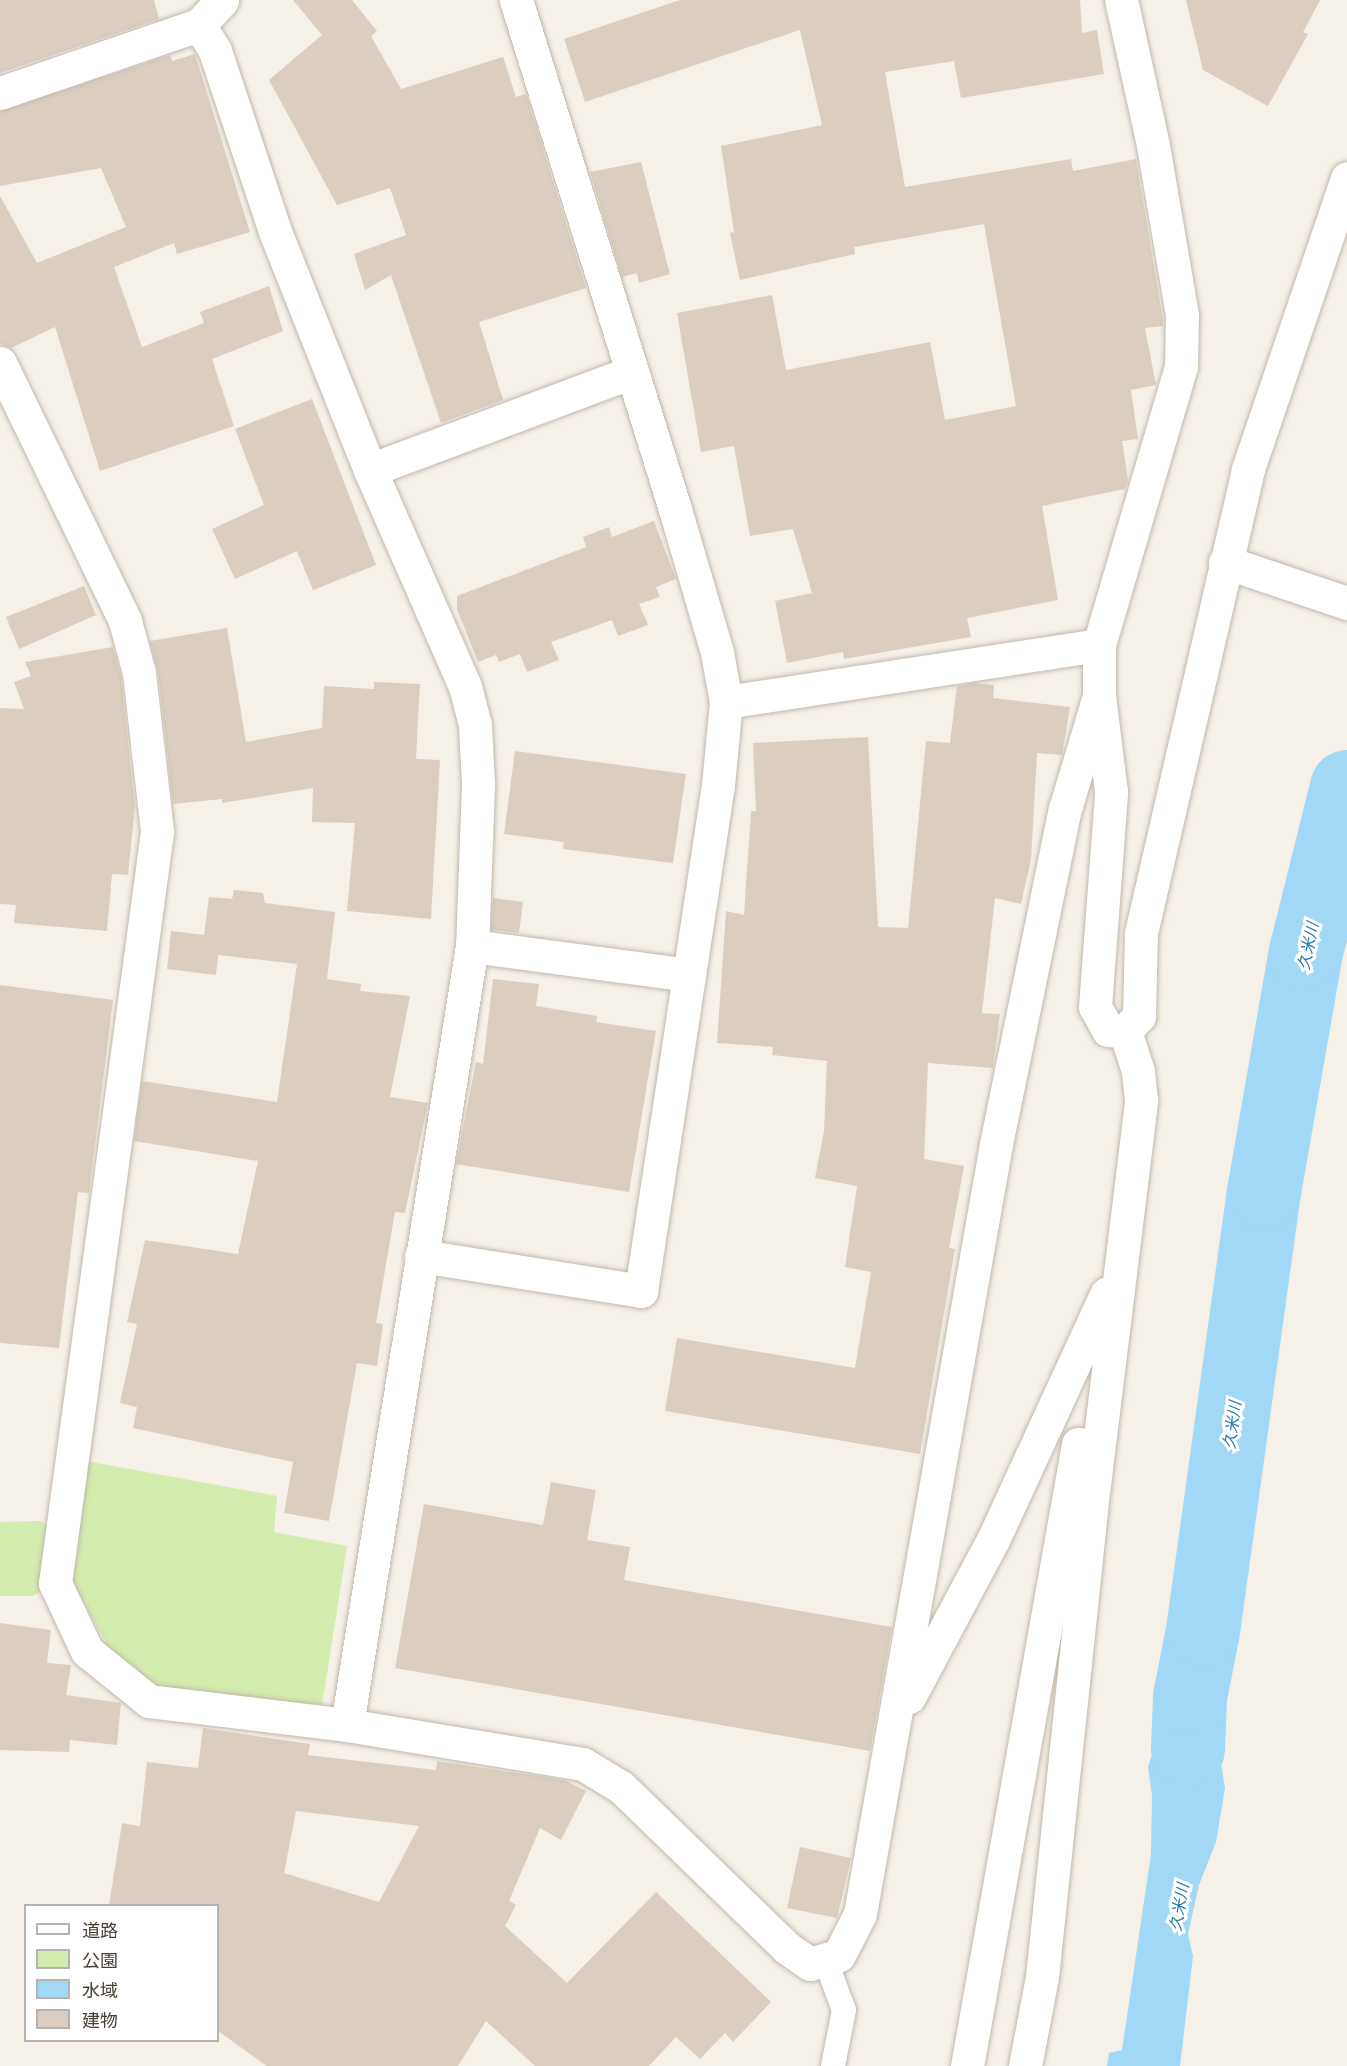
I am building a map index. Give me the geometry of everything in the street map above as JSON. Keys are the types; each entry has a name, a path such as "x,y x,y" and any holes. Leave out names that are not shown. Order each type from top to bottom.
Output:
{"street":[{"path":"0,93 199,25 222,0"},
{"path":"421,1256 641,1292 718,785 726,702 717,652 516,0"},
{"path":"1120,0 1153,145 1182,315 1181,366 1099,645 1099,696 1111,792 1095,1007 1108,1030 1125,1031"},
{"path":"199,25 215,51 276,234 370,470 465,686 475,725 478,785 472,946 347,1725"},
{"path":"1125,1031 1138,1016 1141,933 1248,469 1347,178"},
{"path":"0,363 125,621 138,673 157,832 55,1583 87,1651 149,1701 347,1725 583,1764 621,1787 787,1948 810,1964 839,1955 860,1914 996,1143 1065,809 1099,696"},
{"path":"370,470 632,372"},
{"path":"1225,562 1347,603"},
{"path":"726,702 1099,645"},
{"path":"472,946 688,975"},
{"path":"1025,2066 1042,1977 1093,1497 1140,1100 1138,1071 1125,1031"},
{"path":"967,2066 1140,1100"},
{"path":"890,1743 917,1679 993,1540 1106,1294"}],"lane":[{"path":"825,1959 844,2010 833,2066"}],"green space":[{"path":"86,1461 277,1496 274,1532 347,1546 322,1706 152,1688 117,1663 71,1579"},
{"path":"39,1521 62,1532 55,1583 32,1596 0,1596 0,1522"}],"water":[{"path":"1185,1633 1192,1635 1214,1669 1213,1713 1225,1788 1216,1842 1199,1885 1188,1934 1193,1956 1180,2066 1107,2066 1109,2053 1122,2050 1151,1854 1152,1795 1148,1767 1165,1717"}],"building":[{"path":"0,0 154,0 159,19 0,73"},
{"path":"293,0 352,0 377,31 371,36 401,89 503,57 516,97 526,94 586,288 479,322 503,400 441,423 391,275 365,290 354,254 406,235 390,188 337,205 269,80 322,35"},
{"path":"680,0 1080,0 1082,33 1097,30 1104,74 961,98 954,61 885,72 905,187 1071,159 1073,171 1136,159 1163,320 1163,326 1145,328 1156,385 1131,390 1138,439 1122,441 1128,480 1125,489 1042,506 1058,600 967,618 971,637 844,659 843,652 787,663 775,601 812,593 793,529 750,536 734,446 701,452 677,313 772,295 786,370 930,342 945,420 1016,406 984,224 854,247 855,254 740,280 730,233 734,232 721,146 822,125 800,30 585,102 564,39"},
{"path":"1186,0 1320,0 1303,32 1308,34 1268,106 1203,70"},
{"path":"195,54 250,232 177,254 174,243 114,267 142,347 204,323 200,312 269,286 283,331 212,359 234,426 100,471 55,327 11,348 0,344 0,196 37,263 126,227 101,168 0,186 0,111 170,55 172,61"},
{"path":"641,162 670,274 639,283 637,273 622,277 590,172"},
{"path":"312,399 376,565 313,590 297,551 235,579 212,529 264,505 235,429"},
{"path":"654,521 676,579 656,587 660,597 639,604 648,625 618,636 612,620 551,642 559,660 527,672 520,654 499,662 496,655 478,662 457,609 457,596 586,547 583,537 609,527 612,537"},
{"path":"84,586 96,615 19,649 6,617"},
{"path":"227,628 246,742 322,728 324,686 374,689 374,682 420,684 416,759 440,760 431,919 347,911 355,823 312,822 313,788 222,803 222,799 173,804 158,671 150,641"},
{"path":"113,647 121,677 135,807 128,875 112,874 107,931 14,923 16,905 0,904 0,708 24,709 14,682 31,676 25,662"},
{"path":"975,683 994,685 993,698 1070,707 1062,755 1037,753 1031,860 1021,904 995,898 982,1013 1000,1014 993,1068 928,1063 924,1159 964,1166 949,1248 955,1249 920,1454 665,1411 677,1338 855,1368 871,1272 845,1267 857,1186 815,1178 824,1131 827,1061 772,1055 773,1047 717,1043 726,911 744,915 751,811 756,811 753,743 868,737 878,927 908,928 926,741 950,743 957,686"},
{"path":"515,751 686,774 673,863 563,849 564,842 504,834"},
{"path":"234,890 263,893 265,903 335,912 327,979 361,984 360,991 410,996 390,1097 428,1103 405,1213 395,1212 376,1323 383,1324 377,1366 357,1363 329,1521 284,1513 293,1462 133,1428 137,1407 120,1403 137,1324 127,1322 145,1240 238,1254 258,1161 134,1141 142,1081 277,1102 297,964 218,955 216,975 167,969 171,931 204,935 209,897 232,899"},
{"path":"493,898 523,902 519,933 491,930"},
{"path":"493,979 539,984 536,1006 597,1016 596,1022 656,1031 629,1192 456,1164 476,1062 483,1064"},
{"path":"0,985 113,1000 89,1193 78,1192 59,1348 0,1343"},
{"path":"551,1482 596,1490 587,1540 630,1547 624,1580 892,1627 870,1751 395,1668 424,1504 543,1525"},
{"path":"0,1623 51,1630 47,1663 71,1665 66,1695 121,1703 117,1745 70,1740 69,1752 0,1750"},
{"path":"203,1728 310,1744 308,1755 436,1770 437,1761 564,1780 586,1791 561,1840 540,1828 509,1901 516,1905 505,1926 567,1983 656,1892 771,2002 733,2042 725,2033 700,2059 676,2037 649,2066 535,2066 486,2021 458,2066 267,2066 219,2032 219,1904 109,1904 122,1823 140,1826 147,1762 198,1768","holes":["296,1811 419,1826 379,1902 284,1873"]},
{"path":"800,1847 851,1858 837,1918 787,1908"}],"waterway":[{"name":"久米川","path":"1188,1749 1190,1697 1203,1631 1264,1192 1306,952 1347,787"}]}
